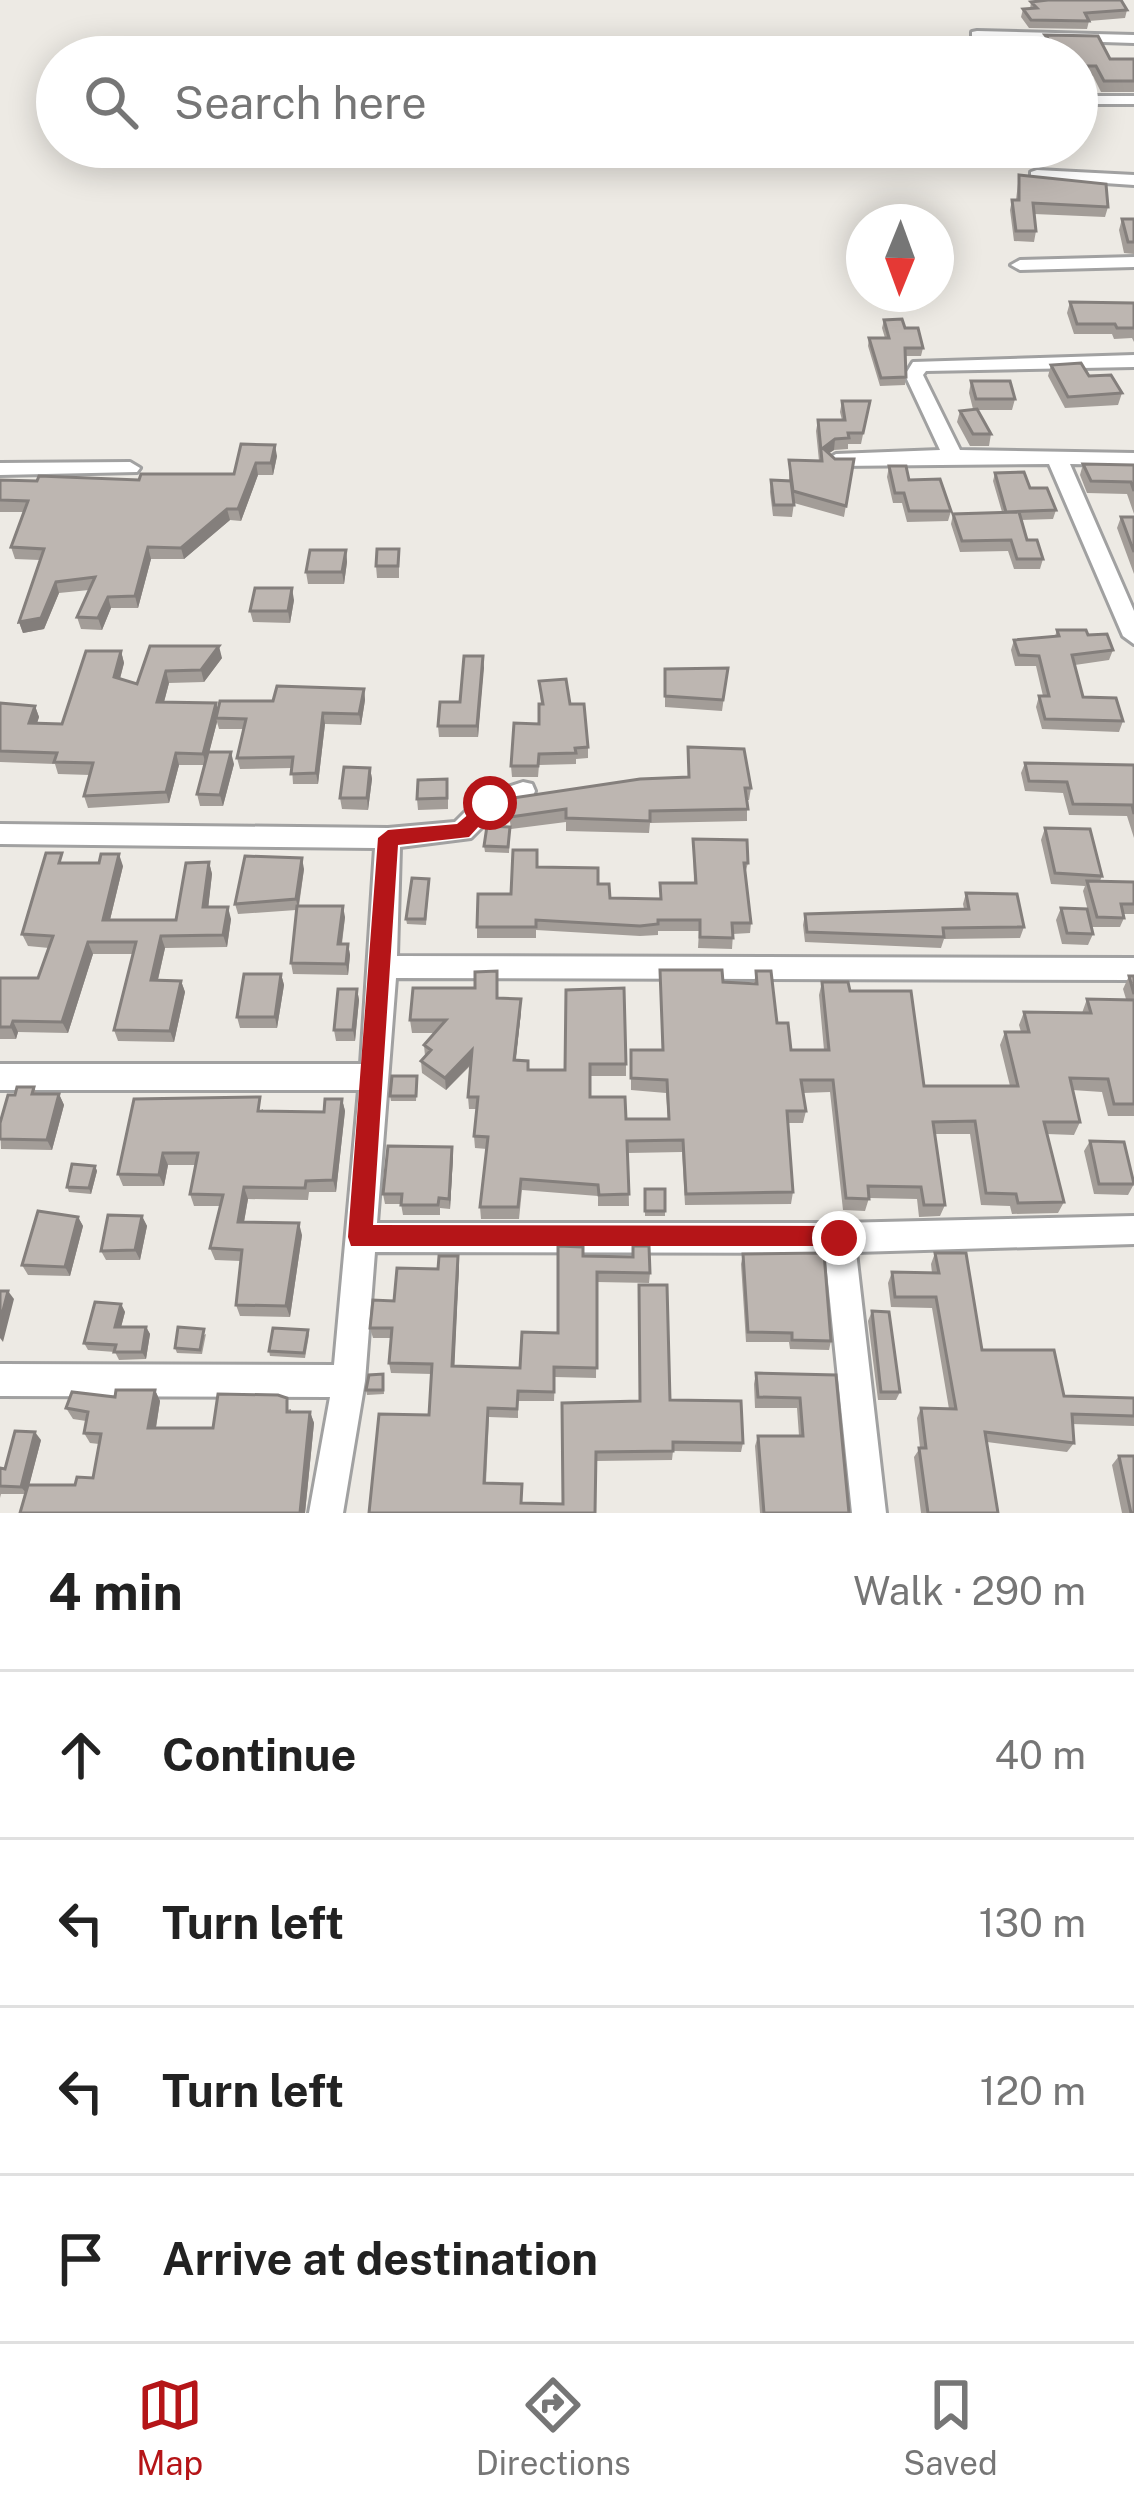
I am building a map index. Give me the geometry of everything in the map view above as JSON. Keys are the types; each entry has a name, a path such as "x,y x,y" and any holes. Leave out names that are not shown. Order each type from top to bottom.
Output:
{"street":[{"path":"976,35 1016,36"},
{"path":"1098,38 1134,39"},
{"path":"1098,100 1134,100"},
{"path":"1037,176 1134,180"},
{"path":"1020,265 1134,262"},
{"path":"953,456 914,374 920,366 1134,361"},
{"path":"836,460 953,456 1134,459"},
{"path":"1057,458 1134,636"},
{"path":"0,469 130,468"},
{"path":"0,834 388,838 462,831 490,803 523,790"},
{"path":"326,1513 349,1381 388,838"},
{"path":"382,967 1134,969"},
{"path":"0,1077 371,1077"},
{"path":"360,1237 839,1238 1134,1229"},
{"path":"839,1238 869,1513"},
{"path":"0,1380 349,1381"}],"building":[{"path":"1121,0 1127,10 1085,13 1089,21 1031,20 1023,9 1037,8 1031,2"},
{"path":"1098,36 1110,59 1134,59 1134,81 1104,81 1098,70"},
{"path":"1019,175 1106,184 1108,207 1033,203 1036,231 1016,231 1012,200 1019,200"},
{"path":"1122,219 1134,219 1134,242 1128,242"},
{"path":"1070,302 1134,303 1134,328 1077,324"},
{"path":"902,319 905,328 918,328 923,348 905,348 906,377 881,378 869,338 889,338 884,320"},
{"path":"1081,363 1089,376 1111,375 1122,393 1068,397 1051,365"},
{"path":"971,381 1010,381 1015,399 976,399"},
{"path":"842,401 870,401 863,433 848,433 849,438 835,439 823,448 835,459 854,459 846,506 793,491 789,460 822,461 818,420 845,420"},
{"path":"977,409 991,434 973,434 960,411"},
{"path":"241,444 275,445 271,463 256,463 238,509 227,509 181,548 148,547 135,596 108,597 98,618 77,617 95,577 56,582 41,618 19,622 44,549 11,547 28,501 0,500 0,480 234,474"},
{"path":"1083,464 1134,465 1134,491 1131,482 1091,481"},
{"path":"889,466 906,466 909,480 940,479 951,511 909,511 904,493 895,493"},
{"path":"1024,472 1030,488 1047,488 1056,510 1006,512 995,473"},
{"path":"771,480 791,481 794,505 774,505"},
{"path":"1019,512 1027,540 1037,540 1043,559 1017,559 1011,540 962,541 953,514"},
{"path":"1121,517 1134,517 1134,552"},
{"path":"377,549 399,549 398,566 376,566"},
{"path":"310,550 346,550 342,572 306,572"},
{"path":"255,588 292,588 288,611 250,611"},
{"path":"1057,630 1107,634 1113,650 1072,655 1083,697 1116,698 1123,721 1045,719 1039,696 1049,696 1039,656 1019,655 1014,640 1059,636"},
{"path":"150,646 219,646 201,670 166,671 157,702 216,703 203,754 176,753 166,792 84,796 93,763 54,762 57,753 0,751 0,703 35,706 29,723 62,724 86,651 121,651 114,677 137,684"},
{"path":"464,656 483,656 477,726 438,726 440,702 460,702"},
{"path":"728,668 723,700 665,696 665,669"},
{"path":"566,679 570,704 584,704 588,747 575,748 576,753 539,754 538,766 511,766 514,723 539,724 539,704 543,704 539,681"},
{"path":"277,686 364,689 359,714 323,713 316,773 291,774 293,757 237,758 246,719 216,718 220,701 273,701"},
{"path":"688,747 744,749 751,788 745,788 748,809 650,811 650,821 566,818 566,809 510,817 507,799 640,779 689,777"},
{"path":"208,752 231,752 220,795 197,794"},
{"path":"1025,763 1134,765 1134,814 1132,805 1073,804 1067,782 1029,781"},
{"path":"344,767 370,768 367,798 340,798"},
{"path":"447,779 447,798 417,799 418,780"},
{"path":"487,826 510,827 508,847 484,846"},
{"path":"1045,828 1090,829 1102,876 1055,873"},
{"path":"693,839 747,840 748,863 744,863 751,923 732,923 733,938 700,937 700,920 658,920 658,924 640,926 536,920 536,927 477,927 478,894 511,894 513,850 537,850 537,867 598,868 598,884 609,884 610,898 661,899 660,883 696,883"},
{"path":"46,853 62,853 59,863 99,863 101,854 119,854 103,920 176,920 186,863 209,862 203,907 228,907 223,935 161,936 151,980 181,981 170,1031 114,1030 136,942 88,942 62,1022 13,1021 11,1027 0,1027 0,978 38,978 53,936 22,934"},
{"path":"245,856 302,858 296,899 235,904"},
{"path":"412,878 429,879 425,919 406,919"},
{"path":"1087,881 1134,882 1134,904 1121,904 1124,918 1097,917"},
{"path":"966,893 1017,894 1024,927 943,928 944,937 807,932 805,914 969,909"},
{"path":"297,906 343,906 338,944 348,944 346,964 291,963"},
{"path":"1061,908 1087,909 1093,934 1067,933"},
{"path":"660,970 722,970 723,982 757,984 756,971 771,971 777,1023 788,1023 791,1050 829,1050 822,982 848,982 850,991 911,991 924,1086 1018,1086 1005,1032 1029,1032 1024,1012 1091,1013 1087,999 1134,1000 1134,1104 1114,1104 1108,1079 1070,1078 1080,1122 1044,1122 1064,1202 1018,1203 1016,1194 986,1193 975,1121 933,1122 945,1205 924,1205 921,1187 868,1186 869,1199 846,1198 833,1080 801,1080 806,1111 787,1111 793,1192 686,1194 683,1140 627,1141 629,1194 599,1195 598,1185 521,1179 518,1207 480,1207 488,1137 474,1136 478,1097 468,1097 472,1050 445,1078 421,1061 431,1050 424,1045 446,1020 410,1020 413,988 475,988 475,972 497,971 497,998 521,999 514,1060 528,1061 528,1070 565,1070 566,990 624,988 626,1064 590,1064 590,1097 625,1097 626,1119 669,1119 667,1080 631,1078 631,1050 663,1050"},
{"path":"244,974 281,974 275,1017 237,1017"},
{"path":"338,989 357,989 353,1030 334,1030"},
{"path":"392,1076 417,1076 416,1096 390,1096"},
{"path":"17,1087 34,1087 32,1094 59,1094 47,1140 0,1139 8,1095 15,1095"},
{"path":"260,1097 258,1111 324,1112 325,1099 342,1099 333,1180 306,1181 305,1188 244,1187 238,1222 299,1223 286,1306 236,1305 242,1250 210,1248 223,1195 190,1194 198,1153 163,1153 159,1175 118,1174 134,1099"},
{"path":"1090,1141 1124,1142 1134,1184 1099,1184"},
{"path":"388,1146 452,1147 449,1199 439,1198 438,1205 401,1205 402,1194 383,1194"},
{"path":"72,1164 95,1166 89,1188 67,1187"},
{"path":"645,1189 665,1189 665,1211 645,1211"},
{"path":"38,1211 78,1217 65,1267 22,1265"},
{"path":"108,1215 142,1216 135,1250 101,1251"},
{"path":"558,1246 583,1247 583,1256 633,1257 633,1246 649,1246 650,1273 597,1272 597,1368 554,1367 554,1392 518,1391 517,1409 488,1408 484,1483 522,1484 521,1503 563,1504 562,1403 640,1401 639,1285 667,1285 670,1400 741,1401 743,1443 673,1442 673,1451 596,1452 595,1513 369,1513 379,1414 429,1415 432,1364 389,1363 392,1328 370,1328 373,1300 394,1301 397,1268 438,1269 439,1256 458,1256 452,1366 520,1368 522,1332 558,1333"},
{"path":"824,1253 831,1341 792,1340 792,1333 748,1332 743,1254"},
{"path":"935,1253 966,1253 982,1350 1054,1350 1064,1396 1134,1398 1134,1416 1072,1414 1074,1443 985,1432 998,1513 928,1513 919,1448 926,1448 921,1408 956,1409 936,1297 895,1297 892,1272 939,1273"},
{"path":"0,1291 8,1291 0,1322"},
{"path":"95,1302 121,1304 115,1327 146,1327 142,1352 114,1352 116,1345 84,1343"},
{"path":"872,1311 889,1312 900,1392 881,1392"},
{"path":"178,1327 204,1329 200,1350 175,1348"},
{"path":"273,1328 308,1330 304,1353 269,1351"},
{"path":"756,1373 836,1375 849,1513 764,1513 758,1436 803,1436 800,1398 758,1397"},
{"path":"383,1374 383,1390 366,1390 369,1375"},
{"path":"116,1390 155,1390 148,1428 213,1428 218,1394 278,1395 287,1398 287,1412 310,1412 300,1513 20,1513 28,1485 75,1485 77,1477 93,1478 101,1434 84,1433 88,1412 66,1408 72,1392 115,1397"},
{"path":"15,1431 35,1432 21,1487 0,1486 0,1468 5,1469"},
{"path":"1119,1456 1134,1456 1134,1513 1131,1513"}],"route":[{"path":"490,803 462,831 388,838 360,1237 839,1238"}]}
